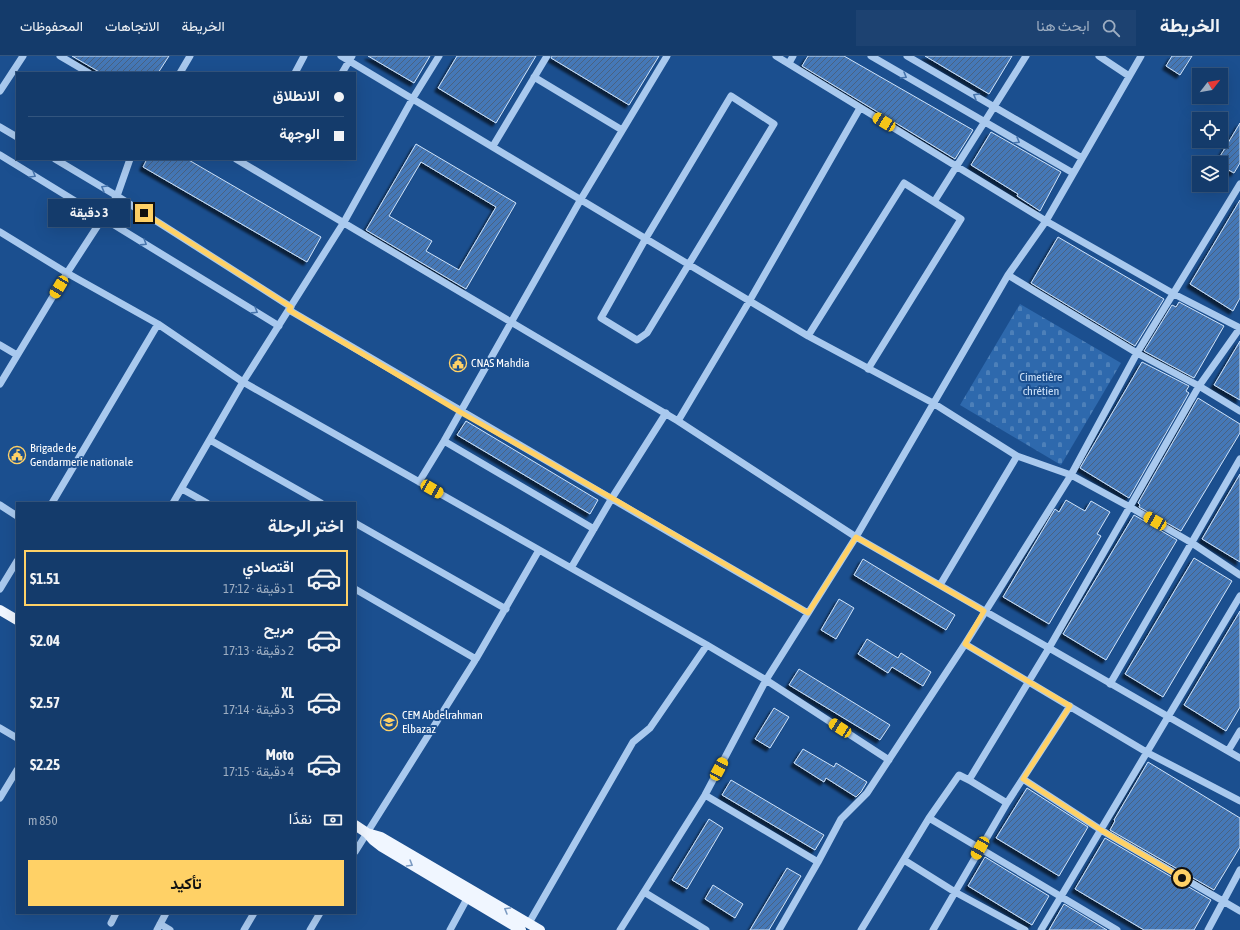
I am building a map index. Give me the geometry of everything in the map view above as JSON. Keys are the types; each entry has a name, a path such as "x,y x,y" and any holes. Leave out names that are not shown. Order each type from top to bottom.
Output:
{"main road":[{"path":"0,610 16,619"},
{"path":"356,826 368,833 381,837 470,894 521,930"},
{"path":"470,894 540,930"}],"street":[{"path":"0,91 23,56"},
{"path":"60,56 87,72"},
{"path":"181,72 190,56"},
{"path":"296,72 304,56"},
{"path":"341,56 351,58 413,98 808,336 933,403 1017,456 1071,474 1192,543 1240,575"},
{"path":"174,502 243,382 344,222 413,98 439,56"},
{"path":"493,146 547,56"},
{"path":"419,482 444,441 581,199 667,56"},
{"path":"776,56 1046,221 1174,294 1240,328 1199,386 1049,648 969,780"},
{"path":"788,63 793,56"},
{"path":"871,56 1073,173"},
{"path":"907,56 1082,158"},
{"path":"934,202 1026,56"},
{"path":"1099,56 1129,76"},
{"path":"620,930 705,794 766,680 856,537 1008,274 1046,221 1141,56"},
{"path":"343,72 351,58"},
{"path":"534,77 622,130"},
{"path":"731,96 774,124 689,264 647,333 637,340 601,318 646,238 731,96"},
{"path":"678,421 750,300 860,108"},
{"path":"0,127 16,136"},
{"path":"0,155 279,326"},
{"path":"56,160 117,196 290,308 460,412 612,498 808,613"},
{"path":"0,384 67,273 117,196 130,160"},
{"path":"238,160 666,413 856,537 1240,758"},
{"path":"808,336 904,183 961,219 868,369"},
{"path":"779,930 841,819 867,793 889,760 965,644 984,611 1071,474 1137,353 1240,184"},
{"path":"0,232 67,273 158,324 243,382 766,680 889,760"},
{"path":"1008,274 1137,353 1199,386 1240,411"},
{"path":"53,502 158,324"},
{"path":"0,345 17,355"},
{"path":"571,568 612,498 666,413"},
{"path":"210,440 319,502"},
{"path":"444,441 594,529"},
{"path":"940,585 1017,456"},
{"path":"1110,684 1240,459"},
{"path":"182,488 205,502"},
{"path":"0,505 16,515"},
{"path":"356,524 506,609"},
{"path":"356,851 476,659 539,550"},
{"path":"0,589 16,563"},
{"path":"356,590 476,659"},
{"path":"1041,930 1148,753 1240,596"},
{"path":"965,644 1148,753 1240,801"},
{"path":"529,923 633,742 650,728 706,645"},
{"path":"933,930 1007,803 1070,706"},
{"path":"0,728 16,737"},
{"path":"1228,751 1240,731"},
{"path":"0,798 16,772"},
{"path":"861,930 929,818 959,775 1007,803"},
{"path":"1023,779 1101,830 1240,911"},
{"path":"705,794 818,862"},
{"path":"929,818 1117,930"},
{"path":"904,860 955,892 1025,930"},
{"path":"1208,930 1240,870"},
{"path":"644,892 706,930"},
{"path":"450,930 470,894"},
{"path":"111,923 116,914"},
{"path":"166,914 159,927 170,930"},
{"path":"244,930 253,914"},
{"path":"310,930 319,914"}],"green space":[{"name":"Cimetière chrétien","path":"1020,304 1121,363 1061,465 960,405"}],"building":[{"path":"72,56 169,56 159,72 99,72"},
{"path":"368,56 430,56 414,83"},
{"path":"457,56 536,56 496,123 438,88"},
{"path":"552,56 659,56 629,105 551,58"},
{"path":"808,56 844,56 973,130 955,159 802,66"},
{"path":"925,56 1012,56 989,94"},
{"path":"1172,56 1192,56 1180,75 1166,66"},
{"path":"1240,123 1240,163 1234,173 1228,170 1228,156 1220,156 1225,148 1228,148 1228,143"},
{"path":"991,132 1061,172 1040,211 1017,196 1018,194 971,165"},
{"path":"416,144 516,203 466,289 366,230","holes":["421,162 496,207 459,270 426,251 432,241 389,216"]},
{"path":"146,160 189,160 321,237 307,262 143,167"},
{"path":"1240,200 1240,298 1233,311 1190,284"},
{"path":"1058,237 1164,299 1135,346 1031,283"},
{"path":"1179,302 1224,326 1194,378 1144,351 1172,305 1176,307"},
{"path":"1240,341 1240,400 1214,385"},
{"path":"1142,362 1189,386 1186,391 1189,393 1129,498 1080,468"},
{"path":"1198,398 1240,424 1240,433 1181,531 1139,507 1140,505 1138,503"},
{"path":"466,421 598,500 590,514 457,435"},
{"path":"1240,474 1240,562 1202,539"},
{"path":"1066,500 1085,511 1091,501 1110,512 1097,534 1101,536 1049,624 1003,597 1055,509 1059,512"},
{"path":"1134,515 1177,540 1106,660 1063,634"},
{"path":"1194,558 1232,581 1163,697 1125,674"},
{"path":"863,559 955,615 946,630 854,575"},
{"path":"839,599 854,608 836,639 821,630"},
{"path":"1240,611 1240,707 1226,731 1184,705"},
{"path":"867,639 898,658 901,653 931,672 923,686 892,667 888,673 858,654"},
{"path":"799,669 890,725 880,740 789,685"},
{"path":"774,708 789,717 770,748 755,739"},
{"path":"803,749 834,767 836,763 867,782 861,792 856,797 826,778 824,782 794,763"},
{"path":"1148,762 1240,818 1240,847 1214,890 1110,830 1115,821 1114,820"},
{"path":"731,780 824,835 815,850 722,795"},
{"path":"1027,788 1088,827 1059,876 996,838"},
{"path":"709,819 723,828 687,889 672,880"},
{"path":"1105,838 1211,900 1194,930 1144,930 1075,889"},
{"path":"985,857 1049,896 1032,925 968,886"},
{"path":"787,868 801,876 769,930 750,930"},
{"path":"713,885 743,904 735,918 705,899"},
{"path":"1064,904 1107,930 1049,930"}],"place":[{"name":"CNAS Mahdia","path":"458,363"},
{"name":"Brigade de Gendarmerie nationale","path":"17,455"},
{"name":"CEM Abdelrahman Elbazaz","path":"389,722"}],"route":[{"path":"144,213 291,307 289,310 460,412 612,498 808,613 856,537 984,611 965,644 1070,706 1023,779 1101,830 1182,878"}]}
